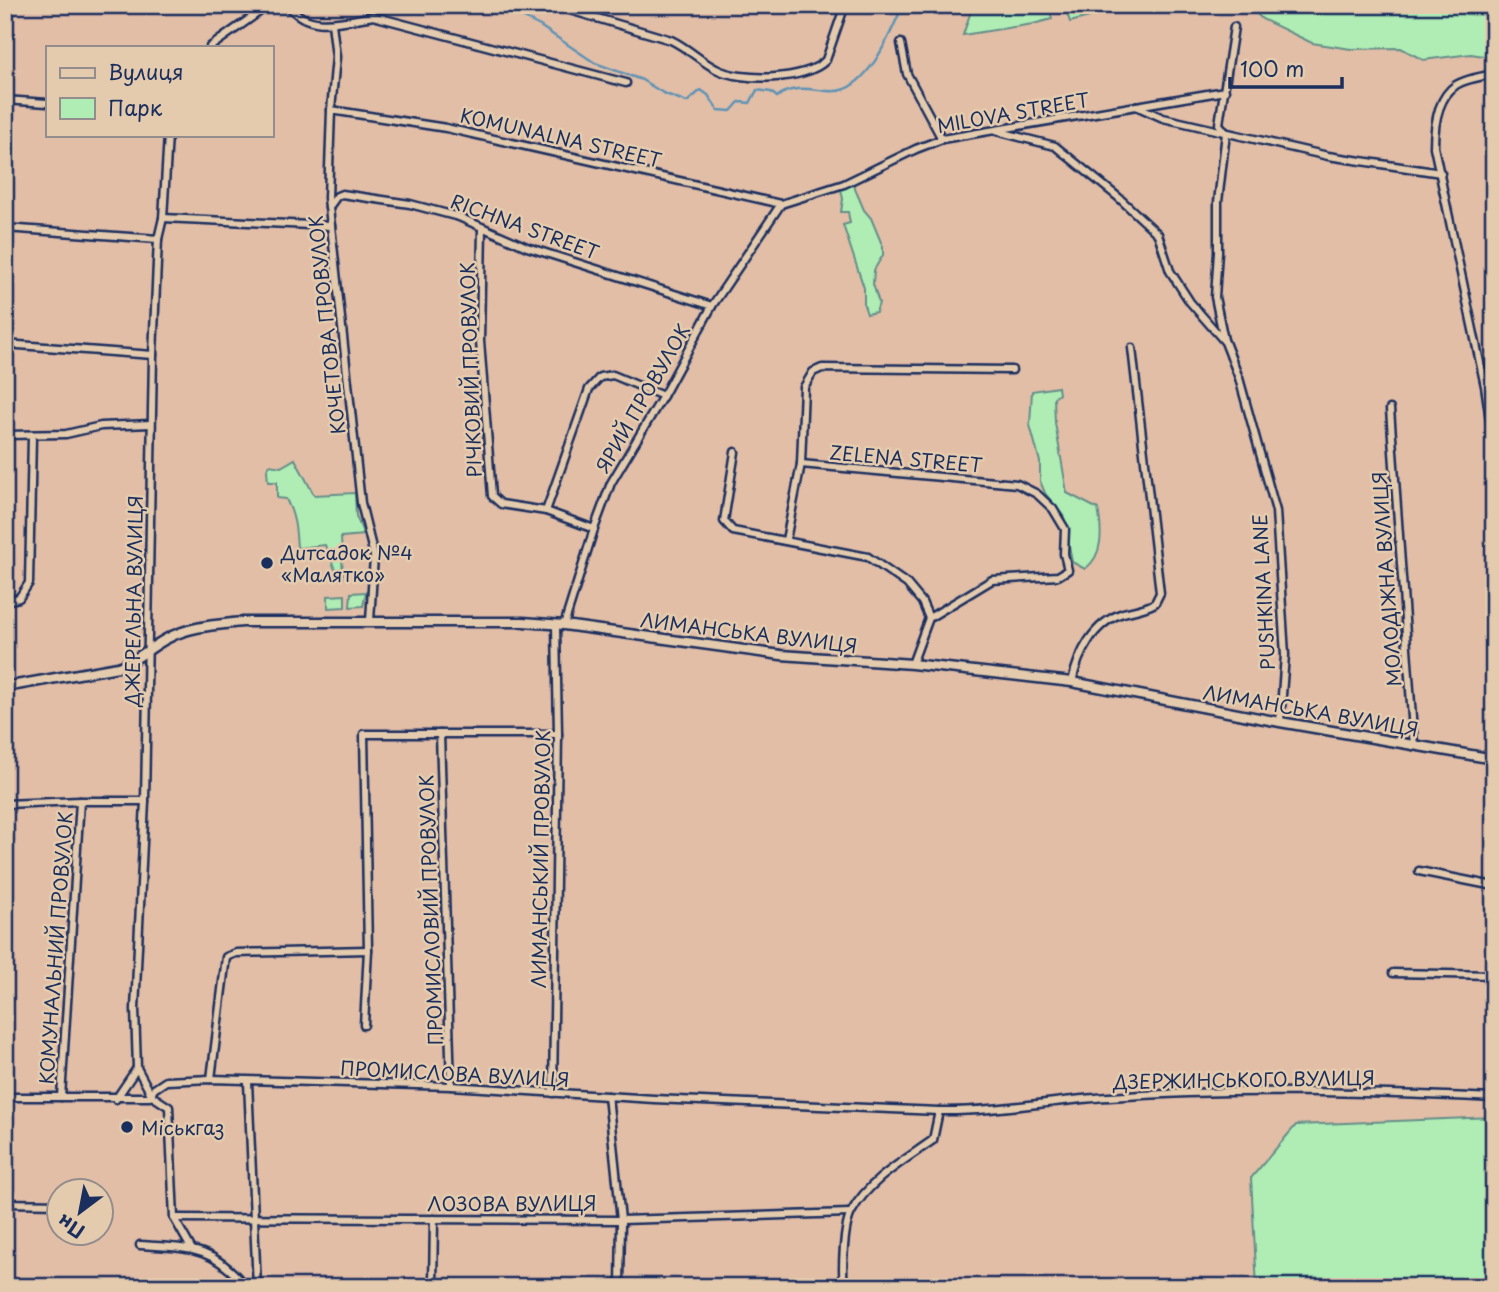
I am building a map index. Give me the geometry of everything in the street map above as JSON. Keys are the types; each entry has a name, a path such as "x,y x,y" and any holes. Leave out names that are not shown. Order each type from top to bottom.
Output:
{"street":[{"path":"211,46 269,5"},
{"path":"288,5 296,16 309,22 332,23 373,16 626,83"},
{"path":"553,5 671,40 718,70 744,76 792,76 821,66 826,60 845,5"},
{"name":"КОЧЕТОВА ПРОВУЛОК","path":"332,23 336,57 331,110 329,207 361,503 374,556 370,621"},
{"path":"1226,133 1219,124 1234,27"},
{"path":"901,43 911,85 942,139"},
{"path":"1494,74 1456,85 1438,113 1434,130 1434,147 1485,386 1494,447"},
{"name":"MILOVA STREET","path":"781,204 844,184 942,139 1225,91"},
{"path":"5,100 46,103"},
{"path":"1136,106 1163,118 1328,156 1441,173"},
{"name":"KOMUNALNA STREET","path":"331,110 446,128 781,204"},
{"name":"PUSHKINA LANE","path":"996,131 1055,146 1118,197 1158,234 1170,271 1190,302 1225,342"},
{"name":"PUSHKINA LANE","path":"1226,133 1218,202 1215,297 1225,342 1239,378 1276,510 1285,655 1280,722"},
{"name":"ДЖЕРЕЛЬНА ВУЛИЦЯ","path":"137,1069 136,947 145,801 153,355 158,239 163,218 168,136"},
{"name":"RICHNA STREET","path":"329,207 337,195 342,194 410,204 460,217 527,247 712,306"},
{"name":"ЯРИЙ ПРОВУЛОК","path":"560,625 611,483 712,306 781,204"},
{"path":"163,218 331,226"},
{"path":"5,228 158,239"},
{"name":"РІЧКОВИЙ ПРОВУЛОК","path":"482,228 480,341 492,495 502,504 546,511 594,529"},
{"path":"5,344 153,355"},
{"path":"1072,682 1081,655 1094,632 1121,614 1155,603 1160,593 1132,348"},
{"path":"801,464 804,387 813,372 822,368 1013,370"},
{"path":"546,511 589,389 600,377 614,376 663,396"},
{"name":"МОЛОДІЖНА ВУЛИЦЯ","path":"1390,409 1414,746"},
{"path":"5,435 66,434 101,426 151,424"},
{"path":"5,601 19,598 29,583 32,436"},
{"path":"735,452 724,521 727,527 733,531 867,557 907,584 922,602 929,618 912,664"},
{"name":"ZELENA STREET","path":"786,540 801,464 1017,484 1037,494 1053,509 1065,529 1064,554 1068,570 1059,576 992,580 929,618"},
{"name":"ЛИМАНСЬКА ВУЛИЦЯ","path":"5,687 132,663 176,634 206,626 242,622 523,622 781,655 912,664 1072,682 1494,759"},
{"name":"ЛИМАНСЬКИЙ ПРОВУЛОК","path":"553,1093 560,625"},
{"path":"364,1025 368,950 364,734 558,734"},
{"name":"ПРОМИСЛОВИЙ ПРОВУЛОК","path":"440,734 451,1086"},
{"path":"5,804 80,800 145,801"},
{"name":"КОМУНАЛЬНИЙ ПРОВУЛОК","path":"61,1097 80,800"},
{"path":"1419,871 1494,886"},
{"path":"211,1079 226,957 236,953 368,950"},
{"path":"1393,973 1494,975"},
{"path":"116,1098 137,1069 152,1096 169,1107 174,1218 191,1248"},
{"name":"ПРОМИСЛОВА ВУЛИЦЯ","path":"5,1097 152,1096 154,1089 166,1082 211,1079 451,1086 911,1111"},
{"path":"248,1082 257,1287"},
{"name":"ДЗЕРЖИНСЬКОГО ВУЛИЦЯ","path":"911,1111 973,1112 1107,1097 1216,1092 1366,1092 1494,1098"},
{"path":"608,1096 621,1220 620,1287"},
{"path":"844,1287 842,1266 850,1213 875,1182 933,1140 939,1111"},
{"path":"5,1203 46,1204"},
{"name":"ЛОЗОВА ВУЛИЦЯ","path":"174,1218 621,1220 850,1213"},
{"path":"433,1287 434,1219"},
{"path":"140,1245 191,1248 213,1257 233,1271 246,1287"}],"green space":[{"path":"973,5 1104,5 1089,17 1070,22 1065,6 1050,11 1052,19 963,35"},
{"path":"1248,5 1494,5 1494,18 1490,24 1494,31 1494,54 1490,57 1471,54 1423,60 1401,48 1351,49 1312,43 1262,19"},
{"path":"853,184 883,247 883,255 874,270 873,284 879,303 876,312 867,314 864,288 843,225 850,223 848,212 841,212 841,189"},
{"path":"1058,387 1059,394 1054,398 1055,423 1067,493 1098,509 1101,534 1099,549 1096,557 1085,569 1072,562 1064,517 1045,493 1040,481 1040,462 1030,425 1032,391"},
{"path":"295,459 314,495 355,493 356,516 364,535 341,537 343,578 339,579 325,545 297,548 289,505 286,499 277,498 277,482 268,482 267,470 270,465 281,467"},
{"path":"366,592 363,606 350,607 351,593"},
{"path":"345,595 345,607 328,608 328,596"},
{"path":"1494,1117 1494,1287 1257,1287 1251,1178 1296,1125"}],"waterway":[{"path":"363,5 370,10 394,5"},
{"path":"481,5 492,13 514,13 540,26 595,63 642,80 663,93 687,102 701,90 718,110 731,111 739,102 750,103 757,90 771,92 777,97 794,89 838,91 855,83 873,64 903,5"}],"place":[{"name":"Дитсадок №4 «Малятко»","path":"267,563"},
{"name":"Міськгаз","path":"127,1127"}]}
